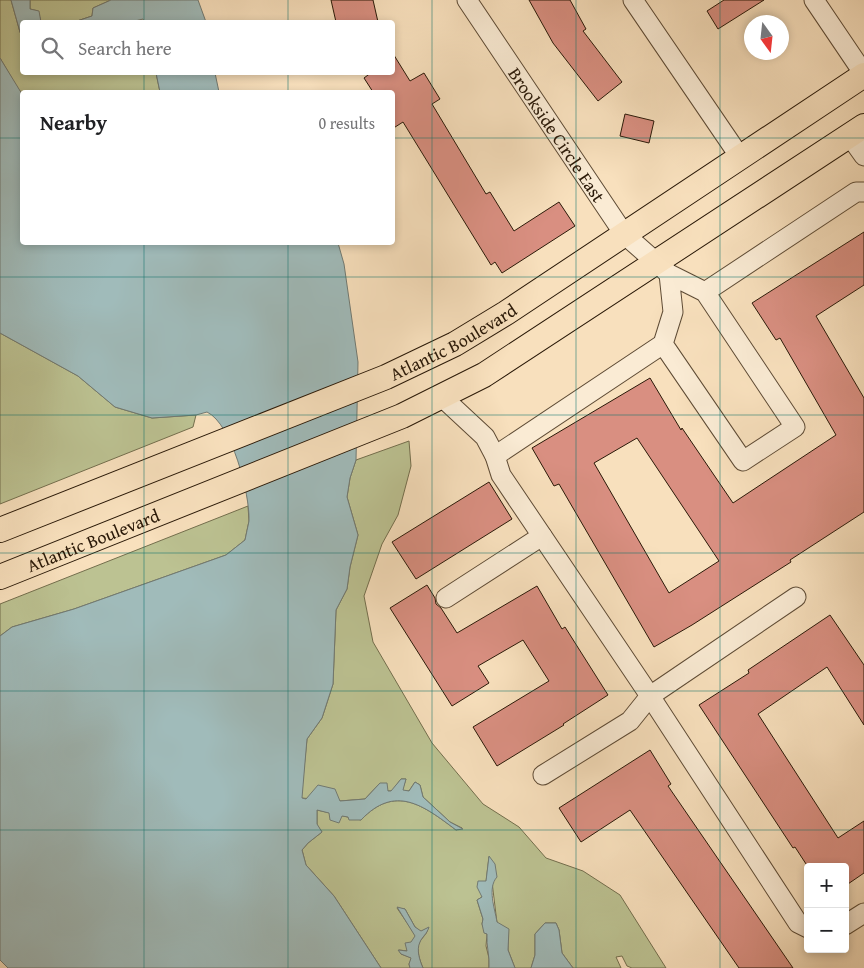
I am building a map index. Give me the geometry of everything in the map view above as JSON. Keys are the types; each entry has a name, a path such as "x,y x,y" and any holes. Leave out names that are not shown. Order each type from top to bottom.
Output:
{"main road":[{"name":"Atlantic Boulevard","path":"0,530 386,377 455,344 506,313 864,74"},
{"name":"Atlantic Boulevard","path":"0,577 402,416 484,375 662,269 857,130"}],"street":[{"name":"Brookside Circle East","path":"468,0 624,234 662,269 705,292"},
{"path":"633,0 740,158"},
{"path":"814,0 864,74"},
{"path":"857,130 864,156"},
{"path":"663,344 743,461 795,427 705,292 856,192 864,192"},
{"path":"495,456 663,344 673,312 662,269"},
{"path":"442,396 485,437 495,456 501,475 650,696 798,923 804,926"},
{"path":"446,598 542,536"},
{"path":"543,775 630,721 650,696 796,597"},
{"path":"849,922 864,913"}],"green space":[{"path":"0,0 11,0 20,32 20,75 156,75 160,90 20,90 20,92 0,58"},
{"path":"30,0 111,0 93,8 92,16 80,20 40,20 38,11 30,9"},
{"path":"0,333 78,376 115,407 152,418 196,415 193,427 0,504"},
{"path":"409,441 411,466 398,515 382,544 364,596 373,642 432,743 483,804 519,827 546,858 583,871 620,895 666,968 632,968 627,966 622,956 616,957 621,968 573,968 562,953 559,930 556,923 545,923 535,934 535,955 531,968 515,968 508,950 508,930 497,923 489,857 482,897 477,900 483,919 482,924 487,934 486,946 489,968 423,968 418,946 428,928 421,932 415,927 405,909 397,908 416,936 408,951 399,950 401,954 412,958 409,964 410,968 381,968 334,896 306,865 302,850 322,832 317,825 317,810 361,820 373,809 386,803 397,801 409,802 432,813 456,830 462,828 450,822 423,797 420,785 415,782 409,791 402,791 406,779 401,779 392,791 388,791 380,783 365,799 340,801 301,798 307,739 322,718 333,684 336,610 347,589 358,535 347,497 350,478 356,460"},
{"path":"248,506 249,521 245,540 226,555 74,609 12,627 0,636 0,604"}],"water":[{"path":"11,0 30,0 30,9 39,11 41,20 20,20 20,32"},
{"path":"111,0 198,0 205,20 80,20 92,16 93,8"},
{"path":"0,58 20,91 20,245 339,245 344,264 358,362 356,460 350,478 347,497 358,535 347,589 336,610 333,684 322,718 307,739 302,798 306,799 318,785 335,789 340,801 365,799 380,783 387,783 388,791 391,791 401,779 406,779 403,790 409,791 415,782 420,785 423,797 450,822 463,829 456,830 432,813 409,802 397,801 386,803 373,809 361,820 349,820 348,817 342,816 339,823 330,820 329,813 317,810 317,824 322,832 302,850 306,865 334,896 381,968 8,968 0,960 0,636 12,627 74,609 226,555 245,540 249,521 249,509 243,478 232,445 216,419 207,412 196,415 152,418 115,407 78,376 0,333"},
{"path":"156,75 215,75 219,90 160,90"},
{"path":"489,856 495,864 497,877 492,887 493,905 497,922 509,929 508,950 515,968 489,968 487,934 484,933 483,919 477,900 482,897 477,887 478,881 486,881"},
{"path":"397,907 405,909 415,927 421,931 429,927 418,948 423,968 410,968 411,958 401,954 398,950 407,951 405,943 411,942 415,936"},
{"path":"545,923 556,923 559,930 562,953 573,968 531,968 535,955 535,934"}],"building":[{"path":"331,0 373,0 378,20 336,20"},
{"path":"529,0 570,0 586,29 583,31 622,82 598,101 553,43"},
{"path":"724,0 764,0 718,29 707,11"},
{"path":"395,57 410,81 424,73 440,99 432,104 486,194 490,192 514,231 559,202 575,226 502,273 495,262 491,265 403,122 395,127 395,90 372,90 364,78 368,75 395,75"},
{"path":"625,114 654,121 649,143 620,136"},
{"path":"864,232 864,285 816,316 864,398 864,512 790,560 791,562 654,647 559,484 554,486 532,448 650,378 681,430 682,428 733,503 836,435 780,338 776,340 752,303","holes":["637,438 719,561 669,593 594,463"]},
{"path":"489,482 512,519 416,579 392,542"},
{"path":"427,585 435,598 436,604 441,608 457,633 537,586 562,629 565,627 608,695 564,725 497,766 473,727 549,681 523,640 478,666 489,683 452,706 390,608"},
{"path":"830,615 864,665 864,725 827,667 758,714 838,838 864,821 864,873 849,883 849,863 805,863 795,847 793,848 699,705 749,673 748,670"},
{"path":"650,750 671,784 668,786 793,968 739,968 630,810 581,842 559,808"}]}
